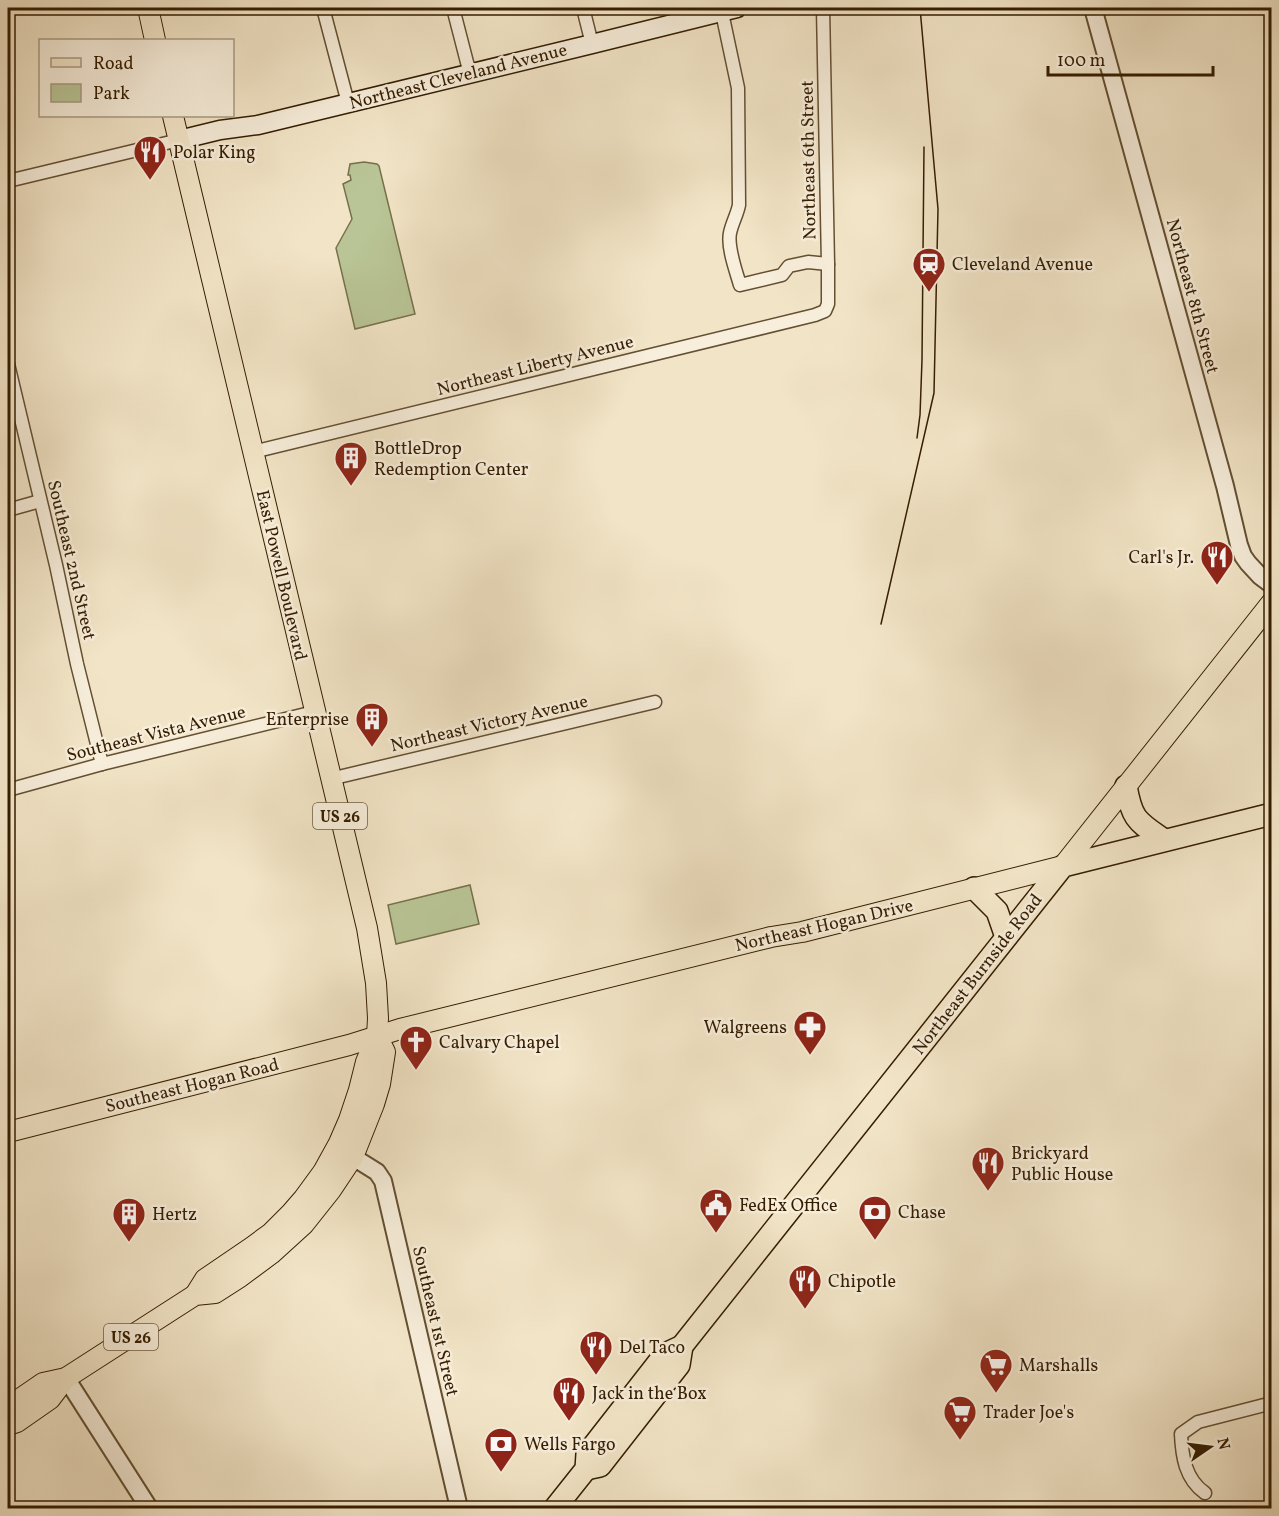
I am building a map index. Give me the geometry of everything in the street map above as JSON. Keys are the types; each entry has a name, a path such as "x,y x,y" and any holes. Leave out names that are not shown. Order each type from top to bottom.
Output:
{"highway":[{"path":"1126,786 1135,818 1164,840"},
{"name":"Northeast Hogan Drive","path":"1063,866 1272,814"},
{"name":"Northeast Burnside Road","path":"555,1509 586,1469 587,1454 665,1354 682,1346 1063,866"},
{"path":"974,888 997,911 1006,937"},
{"name":"Northeast Burnside Road","path":"586,1469 600,1466 616,1446 679,1365 682,1346"},
{"path":"616,1446 613,1442 613,1434 639,1401 647,1377"}],"main road":[{"path":"148,8 155,39"},
{"name":"Northeast Cleveland Avenue","path":"179,140 258,124 470,74 727,9"},
{"name":"East Powell Boulevard","path":"173,117 373,958 377,1000 377,1036 366,1062 350,1120 323,1172 310,1204"},
{"name":"Northeast Burnside Road","path":"1063,866 1272,602"},
{"name":"Northeast Hogan Drive","path":"377,1036 771,937 802,933 1063,866"},
{"name":"East Powell Boulevard","path":"8,1407 43,1383 66,1378 195,1295 206,1279 332,1190 353,1157 380,1084 385,1052 377,1036"},
{"name":"Southeast Hogan Road","path":"8,1130 339,1048 377,1036"},
{"name":"East Powell Boulevard","path":"8,1425 17,1422 50,1400 66,1378"}],"street":[{"path":"323,8 348,103"},
{"path":"453,8 470,74"},
{"path":"583,8 592,44"},
{"name":"Northeast 6th Street","path":"823,8 828,264 828,304 825,311"},
{"name":"Northeast 8th Street","path":"1093,8 1239,545 1248,563 1272,585"},
{"path":"727,9 738,88 739,205 729,235 740,285 782,275 789,266 808,262 828,264"},
{"path":"8,181 179,140"},
{"name":"Northeast Liberty Avenue","path":"253,452 825,311"},
{"name":"Southeast 2nd Street","path":"8,364 10,386 40,501 102,765"},
{"path":"8,510 40,501"},
{"name":"Northeast Victory Avenue","path":"330,779 655,702"},
{"name":"Southeast Vista Avenue","path":"8,790 314,712"},
{"name":"Southeast 1st Street","path":"353,1157 377,1172 383,1181 459,1509"},
{"path":"66,1378 149,1509"},
{"path":"1205,1494 1190,1478 1182,1451 1181,1434 1197,1422 1272,1403"}],"green space":[{"path":"364,162 379,166 415,314 355,329 336,248 352,219 343,184 351,180 348,175 350,164"},
{"path":"470,885 479,924 396,944 388,905"}],"tram line":[{"path":"881,624 934,393 938,209 920,8"},
{"path":"917,438 922,360 924,147"}],"place":[{"name":"Polar King","path":"150,181"},
{"name":"Cleveland Avenue","path":"929,293"},
{"name":"BottleDrop Redemption Center","path":"351,487"},
{"name":"Carl's Jr.","path":"1217,586"},
{"name":"Enterprise","path":"372,748"},
{"name":"Walgreens","path":"810,1056"},
{"name":"Calvary Chapel","path":"416,1071"},
{"name":"Brickyard Public House","path":"988,1192"},
{"name":"FedEx Office","path":"716,1234"},
{"name":"Chase","path":"875,1241"},
{"name":"Hertz","path":"129,1243"},
{"name":"Chipotle","path":"805,1310"},
{"name":"Del Taco","path":"596,1376"},
{"name":"Marshalls","path":"996,1394"},
{"name":"Jack in the Box","path":"569,1422"},
{"name":"Trader Joe's","path":"960,1441"},
{"name":"Wells Fargo","path":"501,1473"}]}
